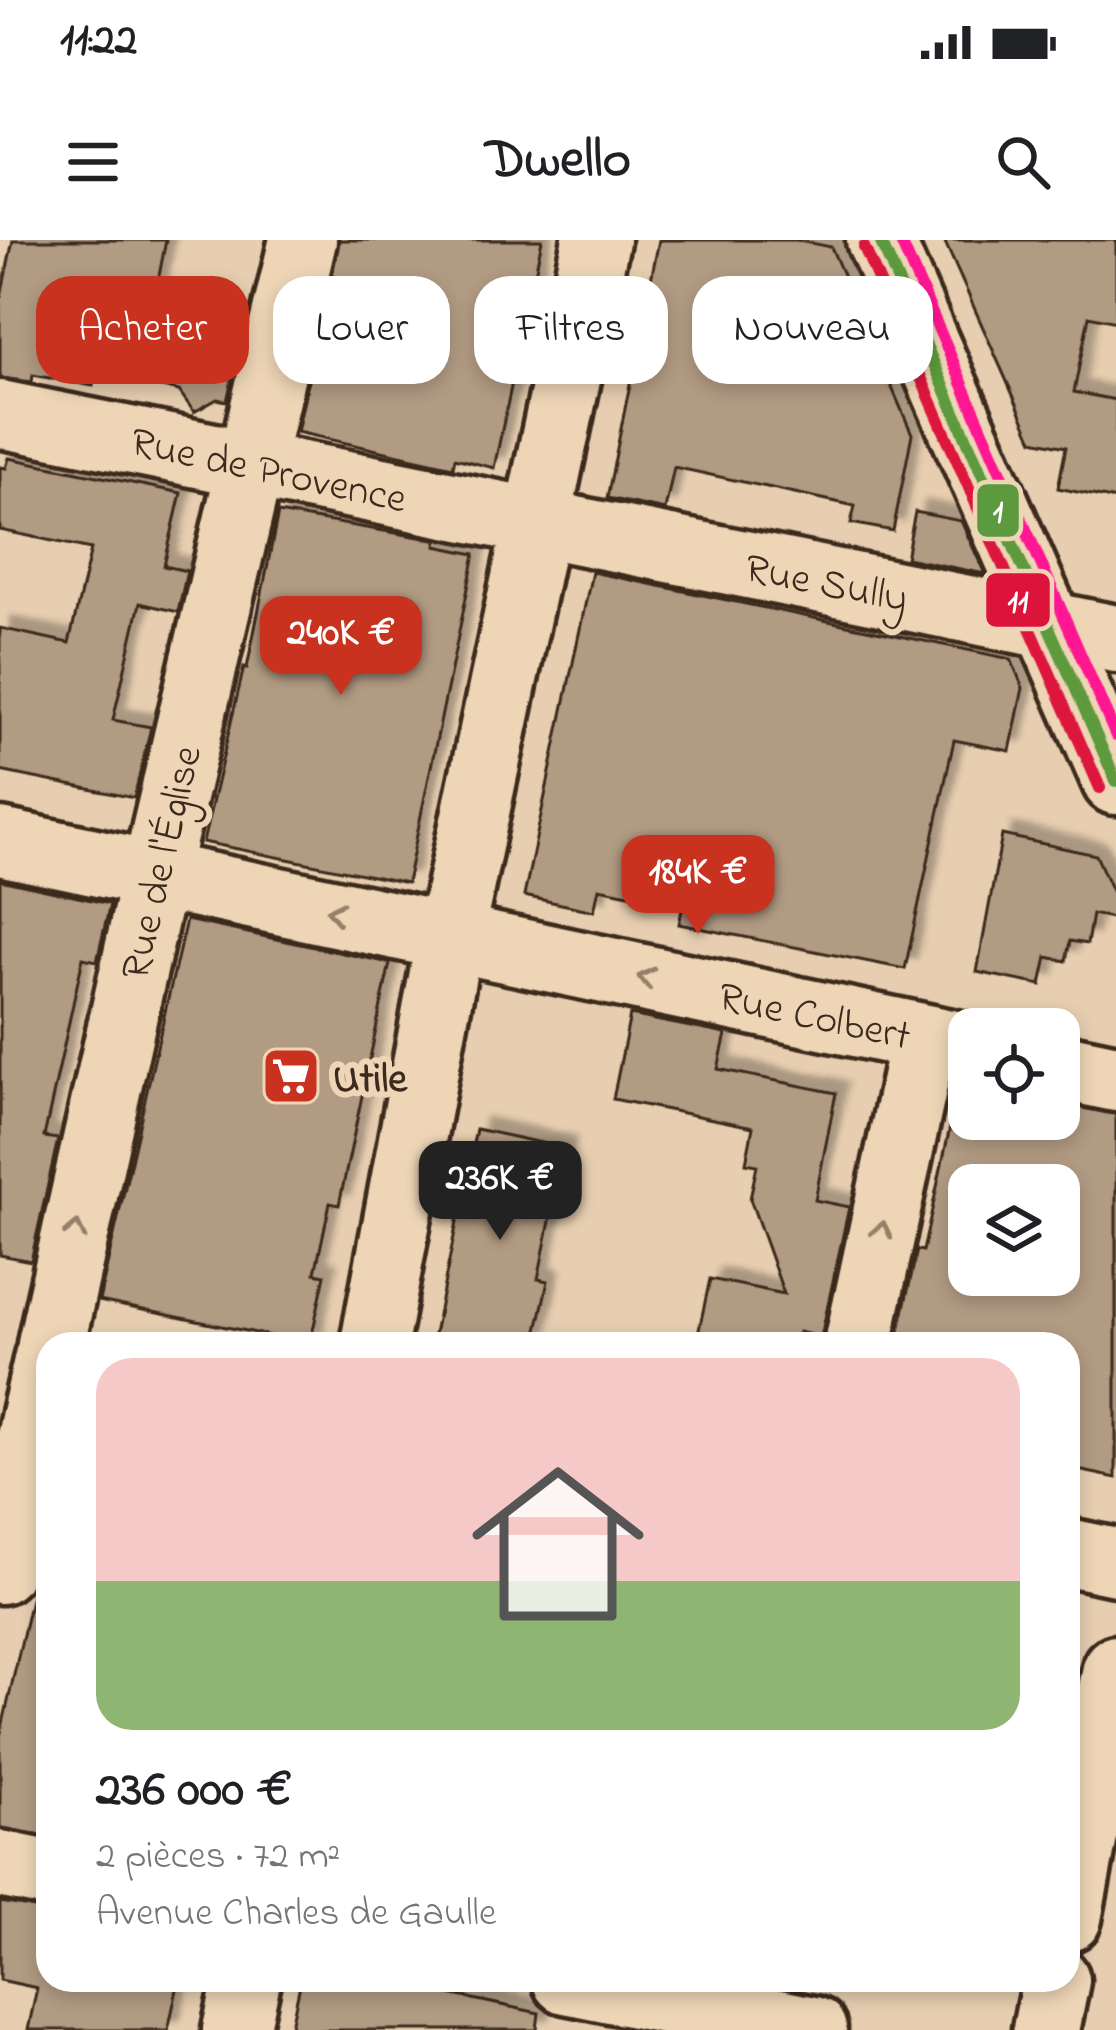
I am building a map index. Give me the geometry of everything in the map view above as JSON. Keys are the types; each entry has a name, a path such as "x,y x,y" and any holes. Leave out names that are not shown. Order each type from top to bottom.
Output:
{"street":[{"name":"Rue de l'Église","path":"53,1332 303,240"},
{"path":"376,1332 450,935 596,240"},
{"path":"880,240 1116,781"},
{"name":"Rue de Provence","path":"0,414 539,524"},
{"name":"Rue Sully","path":"539,524 1116,639"},
{"name":"Rue Colbert","path":"0,842 947,1042"},
{"path":"862,1332 947,1042"},
{"path":"1080,1070 1116,1078"},
{"path":"0,1336 36,1342"},
{"path":"0,1570 36,1410"},
{"path":"1080,1554 1116,1562"},
{"path":"1080,1856 1116,1669"},
{"path":"0,1864 36,1872"},
{"path":"236,2030 244,1992"},
{"path":"633,1992 813,2030"},
{"path":"1046,2030 1054,1992"}],"building":[{"path":"13,240 166,240 159,276 36,276 36,376 32,382 0,378 0,301"},
{"path":"339,240 542,240 534,276 474,276 474,384 512,384 494,468 455,458 453,467 297,432 308,384 450,384 450,276 331,276"},
{"path":"659,240 796,240 831,247 844,276 692,276 692,384 890,384 912,434 893,531 851,523 855,506 674,467 665,510 607,498 630,384 668,384 668,276 652,276"},
{"path":"944,240 1116,240 1116,322 1089,316 1074,392 1116,400 1116,500 1058,488 1066,447 1033,440"},
{"path":"149,384 231,384 227,401 217,399 194,412 179,391"},
{"path":"9,458 181,493 164,566 187,571 178,612 140,603 113,720 151,727 134,798 0,771 0,628 69,643 91,549 0,530 0,467 6,468"},
{"path":"915,512 961,521 985,574 906,558"},
{"path":"278,513 437,540 436,546 475,554 407,883 203,842 247,668"},
{"path":"592,572 1011,659 1023,688 1010,751 954,740 905,969 679,924 683,905 599,888 594,911 524,896"},
{"path":"1002,835 1096,855 1116,900 1116,919 1092,914 1087,944 1070,941 1066,961 1047,957 1041,985 977,972"},
{"path":"0,880 110,904 97,961 83,958 44,1137 58,1139 31,1261 0,1255"},
{"path":"186,920 390,963 339,1205 330,1203 315,1273 325,1275 313,1332 251,1332 99,1301"},
{"path":"630,1015 726,1034 718,1069 836,1093 815,1200 849,1207 822,1332 699,1332 710,1279 784,1294 750,1199 757,1165 746,1163 753,1127 613,1099"},
{"path":"1080,1108 1116,1114 1116,1478 1080,1470 1080,1332 899,1332 917,1250 923,1251 948,1136 948,1140 1080,1140"},
{"path":"476,1129 565,1148 538,1279 548,1281 537,1332 434,1332"},
{"path":"32,1595 36,1596 36,1834 0,1828 0,1737"},
{"path":"0,1902 36,1908 36,1988 0,1980"},
{"path":"36,1992 176,1992 168,2030 28,2030"},
{"path":"298,1992 440,1992 539,2013 537,2030 290,2030"}],"transit line":[{"name":"1","path":"880,240 1116,781"},
{"path":"900,240 1116,736"},
{"name":"11","path":"864,247 1100,788"}],"place":[{"name":"Utile","path":"291,1076"}]}
